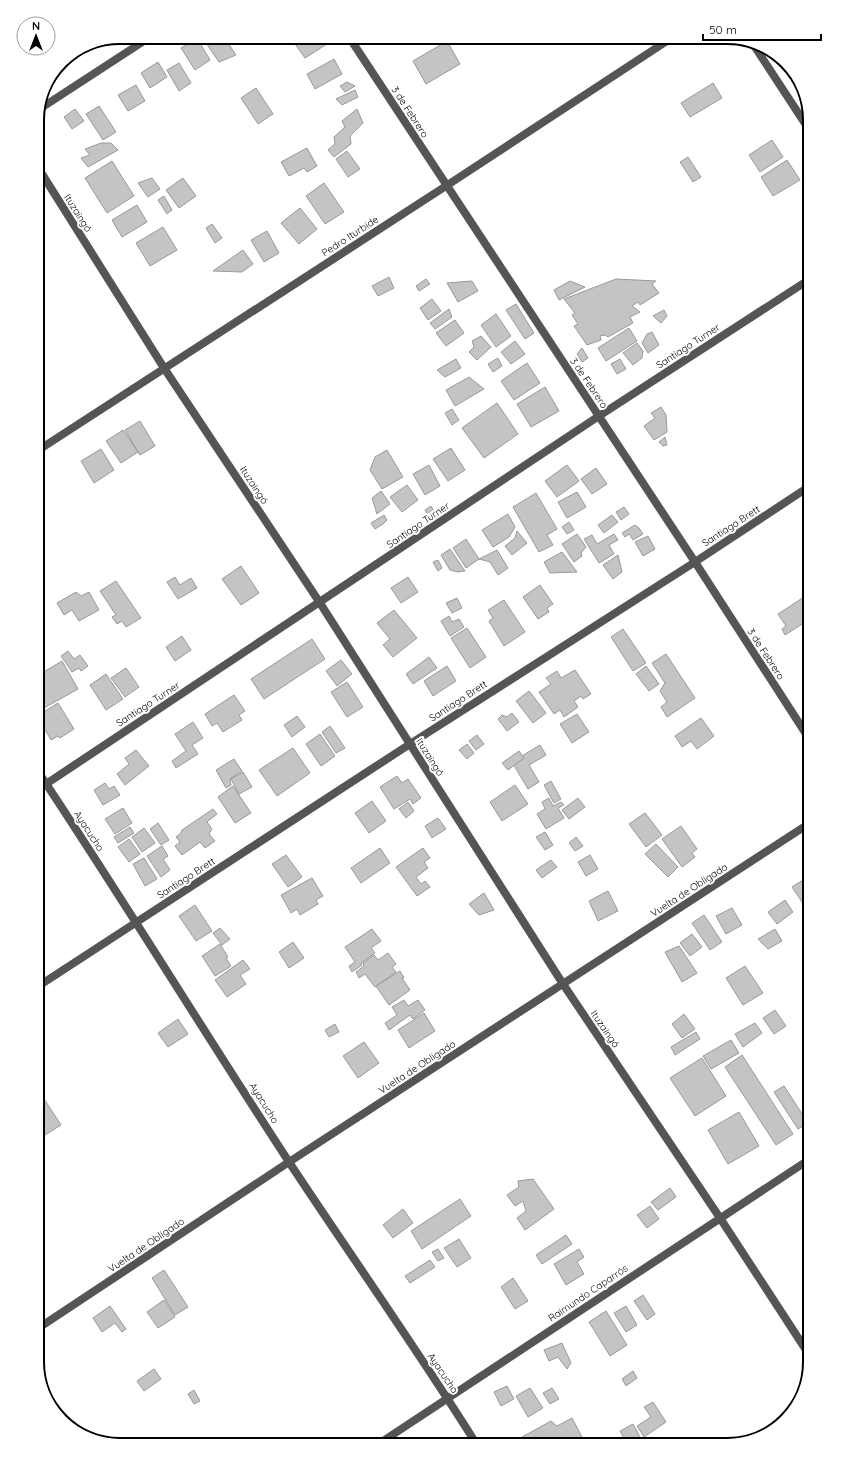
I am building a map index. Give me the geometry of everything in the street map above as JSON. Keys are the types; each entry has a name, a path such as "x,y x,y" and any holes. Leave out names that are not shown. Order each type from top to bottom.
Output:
{"street":[{"path":"46,105 139,44"},
{"name":"3 de Febrero","path":"354,44 695,562 803,729"},
{"name":"Pedro Iturbide","path":"44,446 662,44"},
{"path":"757,51 803,120"},
{"name":"Ituzaingó","path":"44,177 164,368 320,603 563,984 720,1218 803,1345"},
{"name":"Santiago Turner","path":"46,784 599,416 803,283"},
{"name":"Santiago Brett","path":"44,982 803,491"},
{"name":"Ayacucho","path":"44,781 137,922 289,1162 448,1398 473,1438"},
{"name":"Vuelta de Obligado","path":"44,1324 289,1162 803,828"},
{"name":"Raimundo Caparrós","path":"388,1438 803,1164"}],"building":[{"path":"187,44 201,44 210,60 195,70 181,48"},
{"path":"207,44 229,44 236,55 219,62"},
{"path":"295,44 327,44 305,58"},
{"path":"442,44 449,44 460,64 426,84 413,61"},
{"path":"334,59 342,74 315,89 307,74"},
{"path":"158,62 167,77 150,88 141,73"},
{"path":"179,63 191,83 179,91 167,70"},
{"path":"347,82 355,86 345,92 340,86"},
{"path":"713,83 722,98 690,117 681,103"},
{"path":"136,85 145,101 128,111 118,95"},
{"path":"256,88 273,114 258,124 241,98"},
{"path":"355,90 358,97 342,105 336,99"},
{"path":"99,106 116,132 103,140 86,114"},
{"path":"75,109 84,121 72,129 64,117"},
{"path":"357,109 363,123 350,136 351,144 334,157 328,150 335,144 334,137 345,127 342,121"},
{"path":"772,140 783,157 760,172 749,155"},
{"path":"101,143 111,143 118,150 88,167 81,158 90,155 85,149"},
{"path":"307,148 317,166 307,172 304,168 289,176 281,162"},
{"path":"347,151 360,169 348,177 336,159"},
{"path":"688,157 701,177 693,182 680,162"},
{"path":"787,160 800,180 773,196 761,177"},
{"path":"112,161 134,196 107,213 85,178"},
{"path":"152,178 160,189 148,197 138,183"},
{"path":"183,178 196,196 179,208 166,190"},
{"path":"324,183 344,212 325,224 306,196"},
{"path":"164,196 172,210 167,214 158,200"},
{"path":"137,205 147,222 122,237 112,220"},
{"path":"300,208 317,229 299,244 281,223"},
{"path":"212,224 222,238 215,243 206,228"},
{"path":"163,227 177,250 150,266 136,243"},
{"path":"267,231 279,253 264,262 251,240"},
{"path":"243,250 253,264 242,272 213,271"},
{"path":"389,277 394,288 378,296 372,286"},
{"path":"426,279 430,284 419,291 416,286"},
{"path":"616,279 656,281 652,284 659,293 640,305 638,302 632,306 640,312 630,317 633,323 608,337 605,335 600,336 601,340 587,345 574,326 578,324 572,315 575,313 564,299"},
{"path":"472,281 478,291 458,302 447,283"},
{"path":"570,281 585,287 559,300 554,290"},
{"path":"432,299 441,311 428,320 420,308"},
{"path":"516,304 534,333 525,339 506,310"},
{"path":"449,309 452,317 435,329 430,323"},
{"path":"664,310 667,316 661,323 653,316"},
{"path":"496,314 511,336 496,347 481,325"},
{"path":"455,320 464,333 446,346 436,333"},
{"path":"629,328 637,341 606,361 598,348"},
{"path":"652,332 659,345 648,353 642,343 647,334"},
{"path":"481,336 491,347 477,360 469,352 474,347 472,341"},
{"path":"515,341 525,354 511,364 501,352"},
{"path":"637,343 643,351 642,358 633,365 623,353"},
{"path":"582,348 588,358 582,362 577,354"},
{"path":"498,358 502,366 493,372 488,364"},
{"path":"456,359 461,368 445,377 437,370"},
{"path":"620,359 626,369 617,374 611,364"},
{"path":"527,363 540,383 514,400 501,381"},
{"path":"469,377 484,389 455,406 446,390"},
{"path":"545,387 559,411 531,427 517,404"},
{"path":"497,403 518,434 484,458 462,428"},
{"path":"661,407 666,415 667,432 654,440 644,426 655,418 651,413"},
{"path":"452,409 459,420 452,425 445,413"},
{"path":"140,421 155,446 140,455 125,430"},
{"path":"123,430 138,452 121,463 106,441"},
{"path":"665,437 667,445 663,446 659,442"},
{"path":"451,448 465,470 448,481 433,459"},
{"path":"101,449 114,470 94,483 81,461"},
{"path":"387,450 403,477 382,489 370,470 375,457"},
{"path":"429,465 440,486 425,495 413,474"},
{"path":"567,465 579,481 557,497 545,481"},
{"path":"596,468 607,484 592,494 581,479"},
{"path":"407,485 418,500 402,512 390,497"},
{"path":"381,491 390,504 377,514 372,498"},
{"path":"577,492 586,507 567,518 558,502"},
{"path":"536,493 557,529 547,535 553,545 539,552 513,507"},
{"path":"431,506 436,515 430,519 425,510"},
{"path":"624,507 629,514 621,520 616,512"},
{"path":"508,514 515,527 509,537 493,547 482,530"},
{"path":"384,515 387,520 375,529 371,523"},
{"path":"612,515 618,522 604,533 598,525"},
{"path":"569,522 574,530 567,534 562,527"},
{"path":"635,525 643,534 633,540 629,534 625,537 622,533"},
{"path":"517,531 527,543 512,555 505,546 515,538"},
{"path":"577,534 586,547 581,553 582,556 574,562 562,544"},
{"path":"614,534 618,540 609,545 614,554 599,563 584,539 592,535 597,544"},
{"path":"648,536 655,549 643,556 635,542"},
{"path":"466,539 479,559 466,568 453,548"},
{"path":"450,549 465,571 458,572 450,570 441,555"},
{"path":"497,550 508,568 498,575 490,562 479,559"},
{"path":"562,552 577,572 550,573 544,562"},
{"path":"618,555 622,572 613,579 603,565"},
{"path":"438,560 442,568 438,571 433,562"},
{"path":"241,566 259,593 241,605 222,579"},
{"path":"175,577 180,585 191,578 197,588 178,599 167,582"},
{"path":"408,577 418,592 401,603 391,588"},
{"path":"116,581 141,618 126,627 122,621 117,624 112,617 116,615 100,591"},
{"path":"540,585 553,604 547,608 549,612 538,619 523,597"},
{"path":"76,592 81,596 89,592 99,610 79,621 72,610 64,615 57,603"},
{"path":"457,598 462,608 452,613 446,603"},
{"path":"803,598 803,623 785,635 782,629 786,626 778,614"},
{"path":"504,600 525,632 504,646 489,621 493,618 488,610"},
{"path":"394,610 417,638 393,657 383,645 390,639 377,623"},
{"path":"449,616 452,622 459,619 464,627 450,636 441,621"},
{"path":"467,628 486,657 470,668 451,638"},
{"path":"623,629 646,663 633,671 611,637"},
{"path":"182,636 191,650 175,661 166,647"},
{"path":"312,639 325,659 264,699 251,679"},
{"path":"68,651 74,659 80,655 88,666 81,671 79,668 72,672 61,656"},
{"path":"666,654 695,698 667,717 661,707 667,702 660,691 665,683 652,663"},
{"path":"429,657 437,668 413,684 406,674"},
{"path":"341,660 352,674 337,686 326,671"},
{"path":"62,661 78,689 44,708 44,672"},
{"path":"447,666 456,681 433,696 424,681"},
{"path":"646,666 659,684 649,691 636,674"},
{"path":"126,668 139,687 125,697 111,678"},
{"path":"575,670 591,694 583,699 581,696 574,701 578,707 564,717 560,710 554,714 539,692 551,684 546,678 557,671 561,678"},
{"path":"106,674 123,699 106,710 90,685"},
{"path":"347,682 363,707 347,717 331,692"},
{"path":"529,691 546,713 533,723 516,701"},
{"path":"234,695 245,711 239,715 242,720 223,732 217,723 212,726 205,714"},
{"path":"58,703 74,729 60,738 58,736 51,740 44,728 44,712"},
{"path":"512,713 519,722 507,731 498,719 502,715 507,717"},
{"path":"577,714 589,732 572,743 560,724"},
{"path":"297,716 305,727 292,737 284,725"},
{"path":"701,718 714,736 697,749 691,741 682,747 675,736"},
{"path":"193,722 203,738 192,745 198,754 176,768 172,761 186,751 175,734"},
{"path":"330,726 345,748 336,753 322,732"},
{"path":"320,734 335,756 321,766 306,744"},
{"path":"477,735 484,744 476,750 469,741"},
{"path":"467,744 474,753 467,759 459,750"},
{"path":"540,745 546,755 529,765 539,782 528,789 512,762"},
{"path":"293,748 310,773 277,796 259,770"},
{"path":"136,750 149,766 125,785 117,774 129,764 125,758"},
{"path":"519,751 524,758 508,770 502,763"},
{"path":"234,759 242,771 230,779 231,785 226,788 216,770"},
{"path":"243,772 252,787 239,794 231,779"},
{"path":"397,776 402,783 408,779 421,798 413,804 410,799 394,809 380,787"},
{"path":"551,781 561,799 554,803 544,785"},
{"path":"105,783 109,789 114,786 120,795 103,805 94,790"},
{"path":"515,785 528,804 502,821 490,802"},
{"path":"233,786 251,813 235,823 218,797"},
{"path":"549,798 553,806 561,802 564,805 558,808 564,818 546,829 537,814 545,809 542,802"},
{"path":"578,798 585,807 569,819 562,810"},
{"path":"372,801 386,821 369,833 355,813"},
{"path":"408,802 414,811 406,818 399,809"},
{"path":"123,808 132,823 115,834 105,819"},
{"path":"213,809 217,814 207,822 212,829 209,834 215,841 205,848 200,842 182,855 175,846 180,842 176,837 182,830"},
{"path":"645,813 662,835 646,847 629,824"},
{"path":"438,818 446,829 432,838 425,826"},
{"path":"158,823 169,840 161,845 150,829"},
{"path":"681,826 697,849 692,853 695,857 682,867 662,839"},
{"path":"130,827 134,833 118,843 114,837"},
{"path":"144,828 155,843 142,852 132,837"},
{"path":"545,832 553,845 545,850 536,837"},
{"path":"576,837 583,846 575,851 569,843"},
{"path":"129,839 140,854 129,862 118,847"},
{"path":"656,844 678,867 668,877 645,854"},
{"path":"162,846 168,856 163,859 170,870 161,877 147,856"},
{"path":"380,848 390,863 361,883 351,868"},
{"path":"423,848 430,858 424,862 428,868 416,877 421,884 425,881 430,887 417,896 396,867"},
{"path":"286,855 302,877 288,887 272,864"},
{"path":"590,855 598,869 586,876 578,862"},
{"path":"144,858 157,879 145,886 133,864"},
{"path":"551,860 557,867 542,878 536,870"},
{"path":"312,878 323,896 316,900 318,904 300,915 297,909 291,913 281,895"},
{"path":"803,880 803,904 792,887"},
{"path":"608,891 618,911 598,921 589,901"},
{"path":"484,893 494,910 479,915 469,904"},
{"path":"785,900 793,912 777,924 768,912"},
{"path":"195,905 212,931 196,941 179,916"},
{"path":"732,908 742,925 726,934 716,916"},
{"path":"704,915 722,942 710,950 692,923"},
{"path":"220,928 230,939 222,945 213,933"},
{"path":"372,929 381,941 371,948 375,953 361,963 362,965 352,972 349,966 355,962 345,947"},
{"path":"775,929 782,941 768,949 758,939"},
{"path":"692,934 702,947 690,956 680,943"},
{"path":"293,942 304,958 289,968 279,952"},
{"path":"220,944 228,957 226,958 231,966 215,976 202,956"},
{"path":"679,946 697,973 682,982 665,952"},
{"path":"388,953 396,964 392,967 396,972 375,987 365,974 359,978 356,972 364,966 363,963 374,955 378,960"},
{"path":"243,960 250,969 240,975 246,984 227,997 215,980"},
{"path":"745,966 763,993 743,1005 726,978"},
{"path":"400,971 404,978 402,978 410,990 389,1005 376,986"},
{"path":"404,1000 408,1006 418,1000 425,1010 413,1019 410,1015 389,1030 385,1023 397,1015 392,1007"},
{"path":"775,1010 786,1026 774,1034 763,1018"},
{"path":"424,1013 435,1031 409,1048 398,1030"},
{"path":"684,1014 695,1029 682,1038 672,1024"},
{"path":"178,1019 188,1034 168,1047 158,1033"},
{"path":"755,1023 762,1033 743,1047 735,1034"},
{"path":"335,1024 339,1032 329,1037 325,1030"},
{"path":"696,1032 700,1039 675,1055 671,1047"},
{"path":"731,1040 739,1053 711,1069 703,1056"},
{"path":"364,1042 379,1063 358,1078 343,1056"},
{"path":"742,1055 793,1134 776,1145 725,1067"},
{"path":"702,1058 726,1096 695,1116 670,1078"},
{"path":"784,1086 803,1115 803,1126 798,1129 774,1092"},
{"path":"44,1099 61,1125 44,1136"},
{"path":"739,1112 759,1146 728,1164 708,1130"},
{"path":"533,1179 554,1209 525,1230 517,1218 526,1211 523,1201 515,1206 507,1195 519,1187 518,1181"},
{"path":"670,1188 676,1197 658,1210 651,1202"},
{"path":"460,1199 471,1216 422,1249 411,1231"},
{"path":"650,1206 659,1219 647,1228 637,1215"},
{"path":"403,1209 413,1223 393,1238 383,1225"},
{"path":"566,1235 572,1244 542,1264 536,1255"},
{"path":"459,1239 471,1258 457,1267 444,1248"},
{"path":"438,1249 444,1258 438,1261 432,1252"},
{"path":"579,1249 584,1257 577,1262 584,1274 566,1285 554,1264"},
{"path":"430,1260 435,1267 410,1283 405,1276"},
{"path":"164,1270 188,1307 175,1315 152,1278"},
{"path":"513,1278 528,1301 515,1309 501,1287"},
{"path":"643,1295 655,1314 647,1320 634,1301"},
{"path":"164,1300 175,1317 158,1328 147,1312"},
{"path":"110,1306 126,1329 122,1332 115,1323 102,1332 93,1318"},
{"path":"626,1306 637,1325 626,1332 614,1313"},
{"path":"606,1311 627,1345 610,1356 589,1322"},
{"path":"562,1343 571,1363 567,1369 558,1357 549,1361 544,1350"},
{"path":"154,1369 161,1379 144,1391 137,1381"},
{"path":"633,1371 637,1378 626,1386 622,1379"},
{"path":"507,1386 514,1399 501,1406 494,1392"},
{"path":"530,1388 543,1408 528,1417 516,1396"},
{"path":"552,1388 559,1399 550,1404 543,1393"},
{"path":"194,1390 200,1401 194,1404 188,1394"},
{"path":"653,1402 666,1422 644,1437 637,1426 651,1417 644,1407"},
{"path":"572,1418 582,1437 522,1437 551,1421 557,1426"},
{"path":"633,1424 640,1437 624,1438 620,1431"}]}
